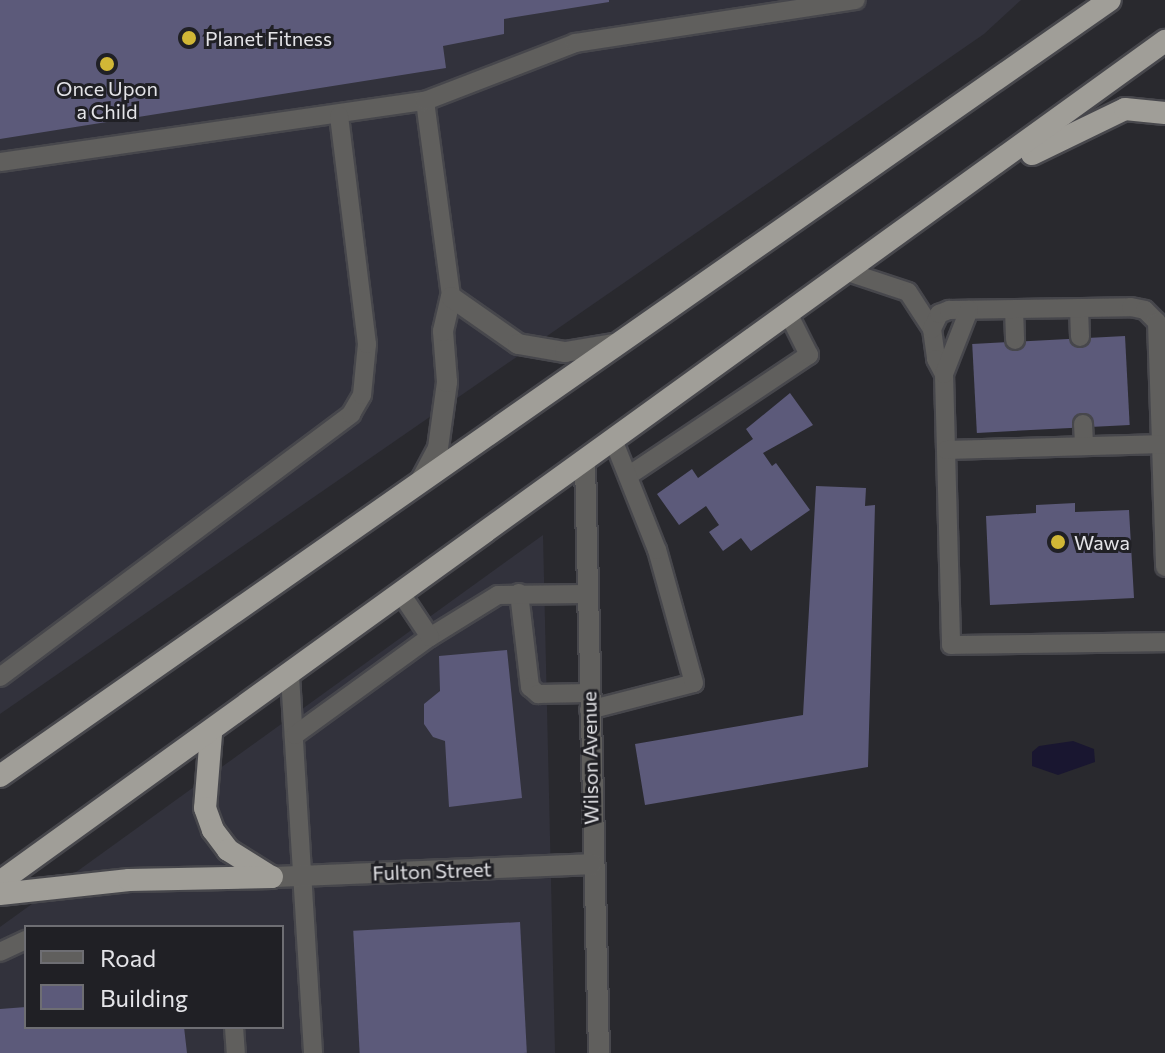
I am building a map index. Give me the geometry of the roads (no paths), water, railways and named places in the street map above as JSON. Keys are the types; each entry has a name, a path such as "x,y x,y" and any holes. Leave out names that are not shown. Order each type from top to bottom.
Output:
{"highway":[{"path":"1074,25 1085,0"},
{"path":"0,776 1110,0"},
{"path":"0,882 211,734 1165,41"},
{"path":"940,205 1100,117 1125,109 1165,113"},
{"path":"211,734 205,808 213,830 228,850 272,877"},
{"path":"0,894 129,880 272,877"}],"street":[{"path":"420,482 438,448 447,382 443,331 451,297 500,334 539,350 589,352 621,342"},
{"name":"Wilson Avenue","path":"585,463 592,864 599,1053"},
{"name":"Fulton Street","path":"272,877 592,864"}],"lane":[{"path":"0,162 339,116 425,101 575,43 856,0"},
{"path":"425,101 451,297"},
{"path":"0,677 351,414 362,395 367,344 339,116"},
{"path":"848,272 908,292 932,329 936,359 944,374 951,645 1165,642"},
{"path":"932,329 939,314 969,310 1131,307 1157,322 1164,444 1165,567"},
{"path":"1079,308 1080,337"},
{"path":"1014,309 1015,340"},
{"path":"944,374 955,358 958,330 969,310"},
{"path":"628,476 809,355 789,315"},
{"path":"1083,424 1084,446"},
{"path":"946,450 1018,438 1084,446 1164,444"},
{"path":"519,593 530,687 538,694 589,702 694,683 657,550 614,442"},
{"path":"295,735 430,637 498,595 587,594"},
{"path":"402,595 430,637"},
{"path":"290,676 306,876 313,1053"},
{"path":"0,952 24,941"},
{"path":"234,1029 236,1053"}],"place":[{"name":"Planet Fitness","path":"189,38"},
{"name":"Once Upon a Child","path":"107,64"},
{"name":"Wawa","path":"1058,542"}]}
